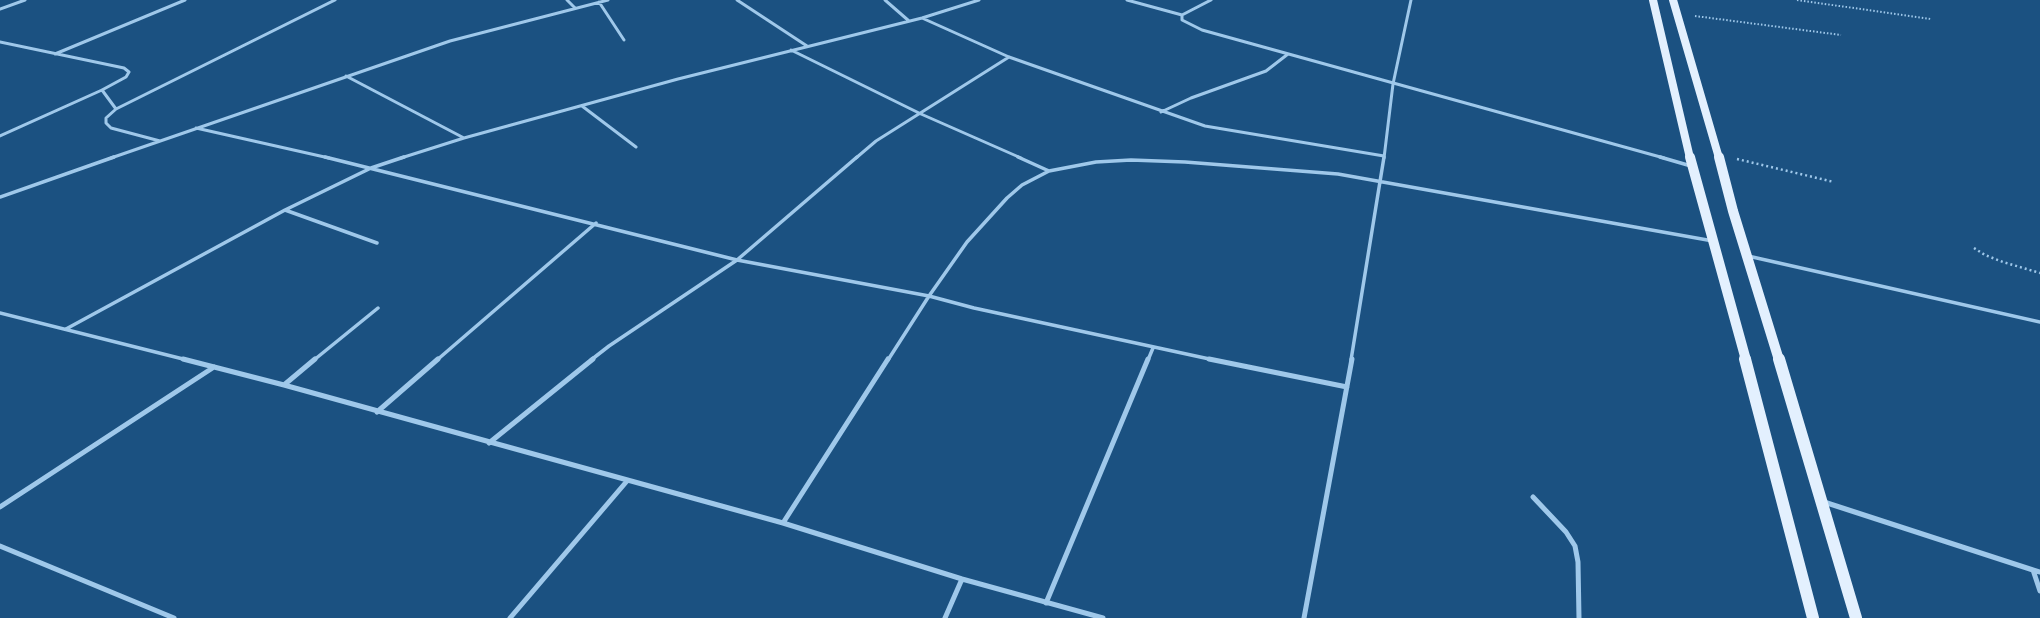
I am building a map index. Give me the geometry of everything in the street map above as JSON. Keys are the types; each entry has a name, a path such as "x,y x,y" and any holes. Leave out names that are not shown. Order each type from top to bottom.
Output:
{"main road":[{"path":"1653,0 1692,166 1714,241 1813,618"},
{"path":"1673,0 1733,211 1748,256 1856,618"}],"street":[{"path":"0,9 25,0"},
{"path":"55,54 185,0"},
{"path":"160,141 111,128 106,123 106,118 116,108 335,0"},
{"path":"567,0 576,8"},
{"path":"0,197 450,41 608,0"},
{"path":"737,0 807,46"},
{"path":"886,0 909,21"},
{"path":"66,329 285,210 371,168 464,138 791,50 922,18 979,0"},
{"path":"1127,0 1182,14 1211,0"},
{"path":"1304,618 1347,387 1381,181 1393,84 1411,0"},
{"path":"599,2 624,40"},
{"path":"1182,14 1182,20 1202,30 1692,166"},
{"path":"922,18 1009,57 1161,112 1227,131 1384,156"},
{"path":"0,42 124,68 129,72 126,77 102,90 0,136"},
{"path":"791,50 921,114 1049,171"},
{"path":"1161,112 1191,98 1266,71 1288,54"},
{"path":"489,443 610,346 737,260 876,141 921,114 1009,57"},
{"path":"346,76 464,138"},
{"path":"102,90 116,108"},
{"path":"582,106 636,147"},
{"path":"196,128 371,168 596,223 737,260 929,296 974,308 1153,348 1347,387"},
{"path":"783,524 929,296 967,242 1006,198 1022,185 1049,171 1096,162 1130,160 1286,169 1338,174 1714,241"},
{"path":"285,210 377,243"},
{"path":"377,412 596,223"},
{"path":"1748,256 2040,322"},
{"path":"284,385 378,308"},
{"path":"0,313 284,385 783,524 962,579 1102,618"},
{"path":"1046,603 1153,348"},
{"path":"0,507 214,367"},
{"path":"510,618 627,481"},
{"path":"1533,497 1566,532 1575,546 1578,562 1579,618"},
{"path":"1822,501 2040,572"},
{"path":"0,546 174,618"},
{"path":"2033,570 2040,591"},
{"path":"945,618 962,579"}],"path":[{"path":"1797,0 1931,19"},
{"path":"1678,14 1841,35"},
{"path":"1718,154 1834,182"},
{"path":"1974,248 1985,255 2003,262 2040,273"}]}
